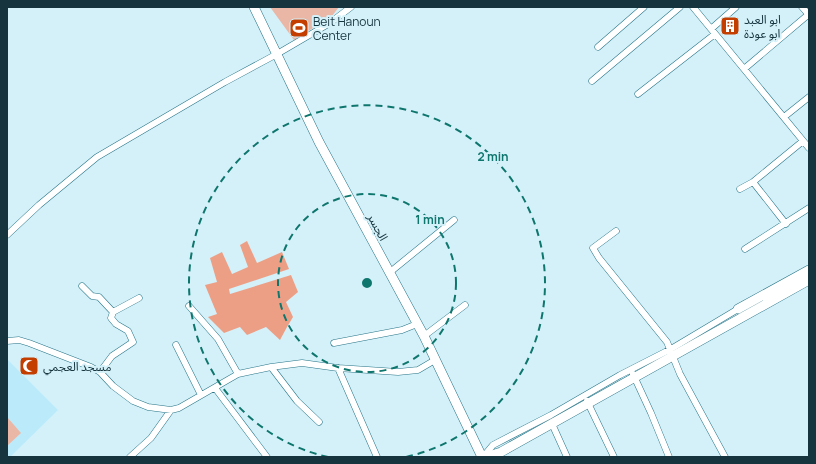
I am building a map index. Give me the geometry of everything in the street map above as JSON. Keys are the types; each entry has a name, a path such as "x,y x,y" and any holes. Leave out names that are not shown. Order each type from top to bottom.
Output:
{"street":[{"name":"الجسر","path":"254,7 319,142 424,336 484,457"},
{"path":"7,235 39,205 97,157 225,82 330,23 351,7"},
{"path":"598,47 644,7"},
{"path":"592,81 680,7"},
{"path":"693,7 809,148"},
{"path":"638,94 713,31 736,7"},
{"path":"744,69 809,14 802,7"},
{"path":"784,117 809,97"},
{"path":"740,190 754,182 803,141"},
{"path":"754,182 786,224"},
{"path":"745,249 809,208"},
{"path":"390,273 454,220"},
{"path":"616,231 593,248 667,342 680,374 725,457"},
{"path":"672,353 738,309 809,270"},
{"path":"484,457 500,452 552,418 586,399 809,280"},
{"path":"82,286 92,296 99,297 113,312"},
{"path":"113,312 140,298"},
{"path":"424,336 465,305"},
{"path":"189,306 218,339 238,374"},
{"path":"100,372 112,356 133,342 128,331 116,324 112,318 113,312"},
{"path":"334,343 402,330 417,324"},
{"path":"7,341 19,340 37,345 79,361 100,372 113,386 133,401 148,407 171,410 179,408 238,374 271,367 302,363 338,368 398,372 418,370 435,360"},
{"path":"176,345 201,395"},
{"path":"271,367 297,401 319,422"},
{"path":"338,368 377,457"},
{"path":"632,374 669,457"},
{"path":"215,388 267,457"},
{"path":"586,399 614,457"},
{"path":"130,457 151,438 171,410"},
{"path":"552,418 553,426 567,457"}],"shaded area":[{"name":"Beit Hanoun Center","path":"270,7 339,7 332,16 294,40"},
{"path":"247,241 257,263 282,252 289,269 229,289 230,294 291,275 298,292 286,302 293,317 280,340 266,327 247,335 240,327 224,333 208,317 217,314 205,285 217,282 210,258 222,252 232,274 248,267 240,245"},
{"path":"7,359 58,410 10,457 7,457"},
{"path":"7,417 21,433 7,446"}],"place":[{"name":"ابو العبد ابو عودة","path":"730,26"},
{"name":"Beit Hanoun Center","path":"299,28"},
{"name":"مسجد العجمي","path":"29,366"}]}
